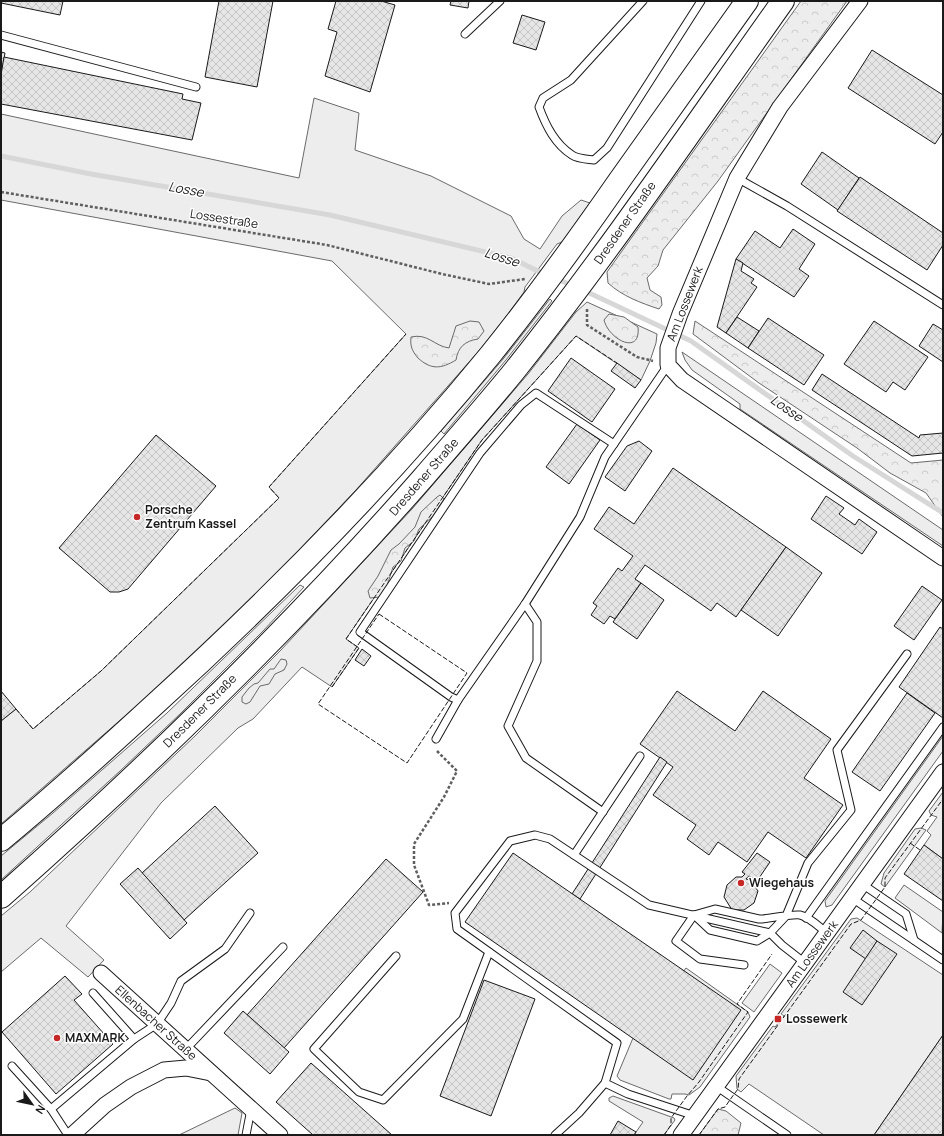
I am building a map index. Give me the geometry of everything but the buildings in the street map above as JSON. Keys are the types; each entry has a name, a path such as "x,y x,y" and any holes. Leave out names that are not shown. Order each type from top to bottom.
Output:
{"main road":[{"path":"1,840 89,764 192,671 273,593 364,499 430,426 492,353 534,286 570,251 746,1"},
{"name":"Dresdener Straße","path":"1,897 77,829 167,744 271,641 384,522 514,372 565,307 783,1"}],"street":[{"name":"Am Lossewerk","path":"668,365 668,348 680,314 737,178 780,107 860,1"},
{"path":"668,365 682,380 943,558"},
{"name":"Am Lossewerk","path":"681,1135 943,772"},
{"name":"Ellenbacher Straße","path":"101,973 280,1135"},
{"name":"Ellenbacher Straße","path":"72,1135 105,1105 131,1087 164,1070 186,1068 212,1073"}],"lane":[{"path":"466,34 500,1"},
{"path":"643,1 571,80 543,98 539,107 544,122 555,140 573,156 594,160 607,148 701,1"},
{"path":"1,35 196,87"},
{"path":"737,178 788,206 943,305"},
{"path":"436,739 458,700 524,604 580,517 605,457 668,365"},
{"path":"458,700 451,697 360,632 480,453 521,405 536,393 614,444"},
{"path":"524,604 537,622 537,661 508,726 526,758 603,812"},
{"path":"694,915 710,930 758,941 770,933 786,916 808,863 851,810 837,750 907,654"},
{"path":"806,918 943,727"},
{"path":"574,855 640,756"},
{"path":"555,1135 579,1113 605,1083 617,1043 457,929 455,913 510,841 535,835 550,839 649,905 770,933 782,945 805,963"},
{"path":"862,884 906,914 914,940"},
{"path":"852,898 943,960"},
{"path":"744,964 700,959 676,941 694,915 715,909 759,919 800,915 827,933"},
{"path":"51,1109 134,1039 157,1024 171,1002 181,981 225,949 250,913"},
{"path":"185,1050 283,947"},
{"path":"396,956 314,1049 359,1092 383,1100 463,1019 489,952"},
{"path":"93,993 134,1039"},
{"path":"12,1066 51,1109 68,1135"},
{"path":"605,1083 628,1094 695,1116"},
{"path":"716,1086 787,1135"},
{"path":"246,1135 251,1109"}],"path":[{"name":"Lossestraße","path":"1,192 327,244 442,274 489,284 534,286"},
{"path":"587,305 587,325 637,357 668,365"},
{"path":"436,739 435,749 457,771 444,797 414,844 414,865 429,905 454,902 460,906"}],"shaded area":[{"path":"314,98 359,113 355,150 431,176 511,216 524,239 540,249 562,216 581,200 590,203 562,242 557,244 525,287 524,292 508,314 478,352 356,490 301,548 229,620 156,689 1,824 1,721 16,709 33,729 101,671 279,498 269,487 406,334 332,261 1,200 1,114 299,178"},
{"path":"550,299 552,301 506,360 444,434 441,431 504,358"},
{"path":"587,302 657,334 656,343 650,361 641,380 576,336 482,440 346,639 359,648 332,687 302,667 253,719 238,728 161,803 66,926 104,960 88,977 41,938 1,972 1,916 30,892 195,736 281,650 412,509 528,374 576,312"},
{"path":"682,352 943,530 943,546 740,409 740,404 692,370 685,360"},
{"path":"300,585 304,587 263,631 181,713 1,880 1,856 53,813 167,713"},
{"path":"943,736 943,751 832,905 826,907 825,901"},
{"path":"943,792 943,859 924,845 931,835 927,831 937,817 931,815 929,811"},
{"path":"921,828 926,830 885,887 881,884 884,873 915,829"},
{"path":"904,885 943,912 942,933 895,898"},
{"path":"857,918 943,975 943,1035 874,1135 824,1135 749,1084 741,1092 737,1089 736,1076 773,1026 775,1027 784,1016 781,1014 851,919"},
{"path":"770,964 782,973 754,1012 742,1003"},
{"path":"686,968 748,1012 750,1017 700,1087 689,1095 672,1094 671,1099 669,1099 620,1080 617,1076 633,1038"},
{"path":"613,1096 674,1118 675,1120 664,1135 634,1135 643,1122 609,1101 609,1098"},
{"path":"235,1108 242,1113 238,1135 179,1135"}],"green space":[{"path":"801,1 847,1 718,181 663,250 658,266 647,278 650,290 661,297 662,305 659,309 639,302 619,292 608,283 607,272"},
{"path":"609,314 624,317 638,327 638,336 635,341 630,343 624,342 612,334 604,320"},
{"path":"470,321 479,322 484,331 478,339 469,341 463,345 458,352 456,360 451,363 436,367 427,365 418,358 413,351 411,346 411,337 417,336 427,338 439,345 449,348 456,326"},
{"path":"695,321 911,463 943,460 943,517 926,493 890,473 857,448 759,383 693,334"},
{"path":"440,495 444,499 433,516 419,529 414,541 405,548 401,561 393,567 387,586 380,597 370,598 368,591 378,576 391,550 399,544 415,527 421,512"},
{"path":"281,659 286,660 287,664 284,670 275,674 269,684 260,686 250,702 246,704 242,702 242,697 249,688 258,683 270,669 274,669"},
{"path":"718,1109 726,1111 741,1123 738,1135 699,1135"}],"waterway":[{"name":"Losse","path":"1,156 91,174 330,215 511,258 546,275"},
{"name":"Losse","path":"555,278 573,286"},
{"name":"Losse","path":"583,290 691,341 853,456 943,513"}],"fence":[{"path":"16,709 33,729 101,671 279,498 269,487 406,334"},
{"path":"332,687 359,648 346,639 482,440 576,336 617,363"},
{"path":"379,614 467,673 407,763 318,704 379,614"},
{"path":"699,1135 718,1109 725,1107 738,1089 739,1079 851,924 861,920 885,887 885,878 943,799"},
{"path":"910,843 920,850"},
{"path":"664,1135 671,1125 671,1118 699,1082 748,1012 737,1004 772,954"}],"place":[{"name":"Porsche Zentrum Kassel","path":"137,517"},
{"name":"Wiegehaus","path":"741,883"},
{"name":"Lossewerk","path":"778,1019"},
{"name":"MAXMARK","path":"57,1038"}]}
